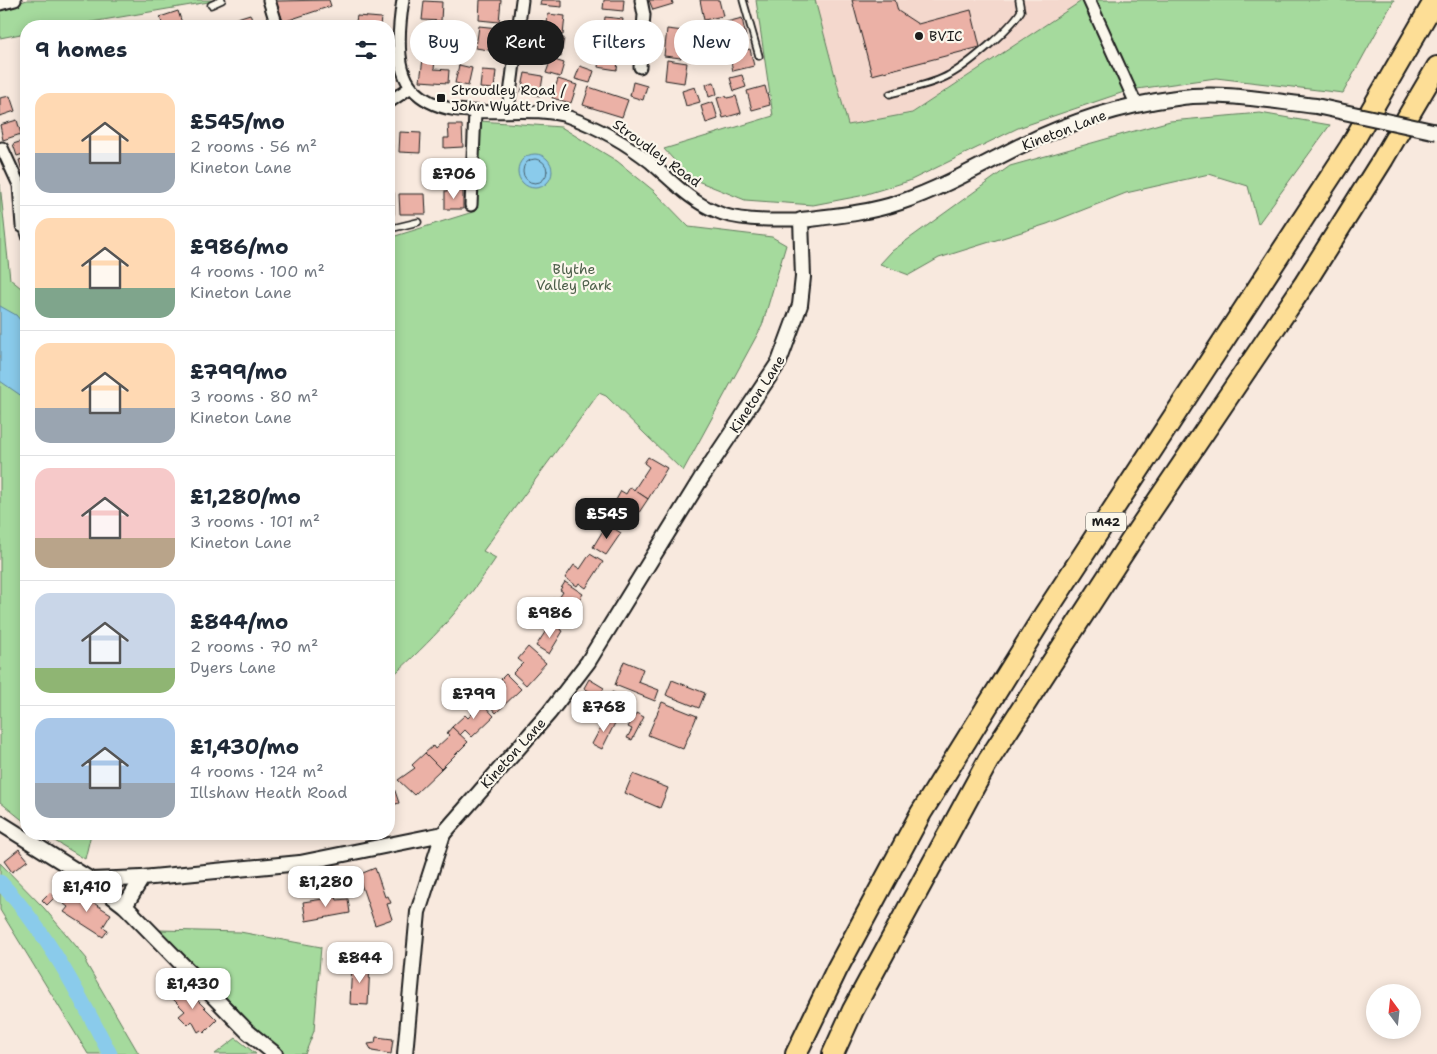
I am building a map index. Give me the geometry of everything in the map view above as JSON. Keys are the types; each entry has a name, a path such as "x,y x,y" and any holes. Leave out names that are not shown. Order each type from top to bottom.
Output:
{"highway":[{"name":"M42","path":"796,1054 837,969 921,813 1044,615 1345,155 1435,0"},
{"name":"M42","path":"833,1054 853,1010 988,761 1138,530 1305,283 1383,159 1437,67"}],"street":[{"path":"0,4 14,0"},
{"path":"269,0 275,20"},
{"path":"395,98 411,87 402,65 398,32 403,0"},
{"path":"508,110 522,0"},
{"path":"640,67 644,15 641,0"},
{"path":"1089,0 1137,106"},
{"name":"Stroudley Road","path":"411,87 423,98 440,107 475,112 508,110 566,116 606,132 650,162 686,194 715,212 772,220 801,220"},
{"name":"Kineton Lane","path":"443,834 549,713 588,662 702,477 779,362 800,305 803,277 801,220 872,210 902,202 1051,132 1093,117 1177,98 1214,96 1316,106 1437,132"},
{"path":"471,204 475,112"},
{"path":"1,146 20,179"},
{"path":"0,823 20,836"},
{"path":"91,880 142,878 300,863 443,834 418,912 405,1054"},
{"path":"27,840 91,880 125,906 248,1032 275,1054"},
{"path":"125,906 142,878"}],"lane":[{"path":"210,5 222,0"},
{"path":"743,0 759,56"},
{"path":"890,94 948,76 962,66 1014,22 1021,11 1019,0"},
{"path":"395,228 418,222"}],"shaded area":[{"path":"815,0 1083,0 911,113 848,125"}],"green space":[{"path":"27,0 220,0 103,20 20,20 20,34 0,38 0,9"},
{"path":"756,0 815,0 848,125 912,113 1083,0 1394,0 1343,93 1216,78 1130,90 1018,128 909,181 860,196 813,205 745,200 690,178 664,149 773,116"},
{"path":"1260,113 1330,125 1258,224 1248,186 1209,174 1126,193 1047,224 939,258 909,275 880,264 892,251 1010,166 1170,121"},
{"name":"Blythe Valley Park","path":"480,121 561,127 617,161 654,191 689,227 772,237 786,245 762,326 683,471 606,396 599,393 483,551 496,558 484,576 447,622 420,651 395,674 395,236 476,211"},
{"path":"0,184 10,279 20,287 20,818 0,802"},
{"path":"53,840 90,840 85,859"},
{"path":"0,863 44,908 87,959 86,963 139,1054 88,1054 0,910"},
{"path":"160,930 240,932 321,947 314,1031 305,1054 286,1054 254,1026"},
{"path":"236,1038 256,1054 215,1054"}],"water":[{"path":"535,154 542,155 547,159 551,164 551,178 547,183 542,187 535,188 528,187 523,183 519,178 518,171 519,164 523,159 528,155"},
{"path":"0,306 16,315 20,320 20,395 0,381"}],"building":[{"path":"329,0 331,6 289,20 282,20 276,1"},
{"path":"480,0 501,0 499,20 479,20"},
{"path":"541,0 562,0 562,7 540,5"},
{"path":"604,0 624,0 623,11 603,9"},
{"path":"649,0 672,0 673,4 653,10"},
{"path":"700,0 719,0 723,16 704,20"},
{"name":"BVIC","path":"852,0 895,0 898,11 918,24 971,10 980,47 872,75"},
{"path":"424,1 442,2 441,20 422,20"},
{"path":"178,11 181,20 161,20 160,17"},
{"path":"250,14 252,20 231,20"},
{"path":"548,14 565,16 564,26 564,20 547,20"},
{"path":"357,16 381,18 381,20 356,20"},
{"path":"605,17 623,19 623,20 605,20"},
{"path":"479,26 487,27 487,50 477,48"},
{"path":"667,29 674,30 674,57 664,56"},
{"path":"749,49 754,66 733,71 732,65 749,65"},
{"path":"667,60 674,61 674,65 687,65 684,83 665,80"},
{"path":"422,65 434,65 434,69 449,70 448,83 420,81"},
{"path":"459,65 472,68 468,86 455,83"},
{"path":"549,65 563,65 560,77 546,73"},
{"path":"598,65 618,65 617,70 598,67"},
{"path":"580,66 594,71 590,83 575,79"},
{"path":"482,70 496,71 494,89 480,88"},
{"path":"525,73 543,76 540,96 521,92"},
{"path":"742,75 746,87 734,91 730,78"},
{"path":"558,79 577,85 571,103 552,98"},
{"path":"633,82 647,86 643,100 630,96"},
{"path":"714,82 717,94 709,97 706,84"},
{"path":"765,86 770,105 752,110 747,91"},
{"path":"589,87 628,100 622,117 583,105"},
{"path":"695,87 700,102 686,106 682,91"},
{"path":"10,96 15,111 0,116 0,98"},
{"path":"726,96 727,98 736,96 741,113 723,118 717,98"},
{"path":"713,102 718,119 706,123 701,106"},
{"path":"17,120 20,134 3,140 0,125"},
{"path":"448,125 462,125 463,147 444,148 444,138 449,138"},
{"path":"400,132 421,133 420,153 399,152"},
{"path":"20,142 20,155 17,156 13,144"},
{"path":"445,160 463,160 463,182 450,182 450,172 445,172"},
{"path":"445,191 463,191 463,209 445,209"},
{"path":"399,194 425,194 426,214 400,214"},
{"path":"648,457 667,468 648,499 634,490 649,467 644,463"},
{"path":"630,487 648,499 628,529 610,518 619,502 616,500 621,491 626,494"},
{"path":"607,524 621,533 606,555 593,547"},
{"path":"590,554 603,562 586,588 579,583 577,586 565,578 574,565 580,569"},
{"path":"565,582 583,594 562,625 549,616 554,609 548,605 553,598 557,601 563,592 560,590"},
{"path":"551,623 563,631 549,654 536,646"},
{"path":"528,647 546,663 526,685 513,673 523,663 518,659"},
{"path":"624,661 643,669 638,682 659,690 655,701 615,685"},
{"path":"506,674 521,689 496,713 480,695 489,687 494,692 504,682 501,679"},
{"path":"589,679 604,688 599,697 584,688"},
{"path":"672,680 705,693 699,708 666,695"},
{"path":"612,692 623,697 612,718 601,713"},
{"path":"479,700 494,716 472,737 465,730 460,735 452,727 465,715 468,718 476,710 472,706"},
{"path":"662,702 697,716 683,749 648,735"},
{"path":"636,713 644,717 632,740 627,738 632,729 628,727"},
{"path":"607,716 616,721 602,749 592,744"},
{"path":"452,727 468,742 441,769 425,753 433,746 435,749 450,735 447,733"},
{"path":"425,753 441,769 414,795 398,780 415,768 412,765"},
{"path":"633,774 668,788 660,808 625,793"},
{"path":"395,791 399,803 395,804"},
{"path":"19,849 28,860 12,872 4,861"},
{"path":"375,868 385,897 388,896 391,903 387,904 392,919 375,925 358,875"},
{"path":"73,890 111,914 103,927 108,930 103,937 64,912 68,907 64,904"},
{"path":"50,892 55,897 47,905 42,900"},
{"path":"336,897 337,900 348,899 350,913 306,921 303,902"},
{"path":"352,962 370,963 368,1005 350,1004"},
{"path":"182,985 217,1020 204,1033 201,1030 198,1032 192,1021 188,1025 179,1016 185,1011 170,996"},
{"path":"376,1037 393,1039 391,1054 372,1051 368,1044 375,1043"}],"waterway":[{"path":"0,882 33,922 61,964 110,1054"}],"place":[{"name":"BVIC","path":"919,36"},
{"name":"Stroudley Road / John Wyatt Drive","path":"441,98"}]}
